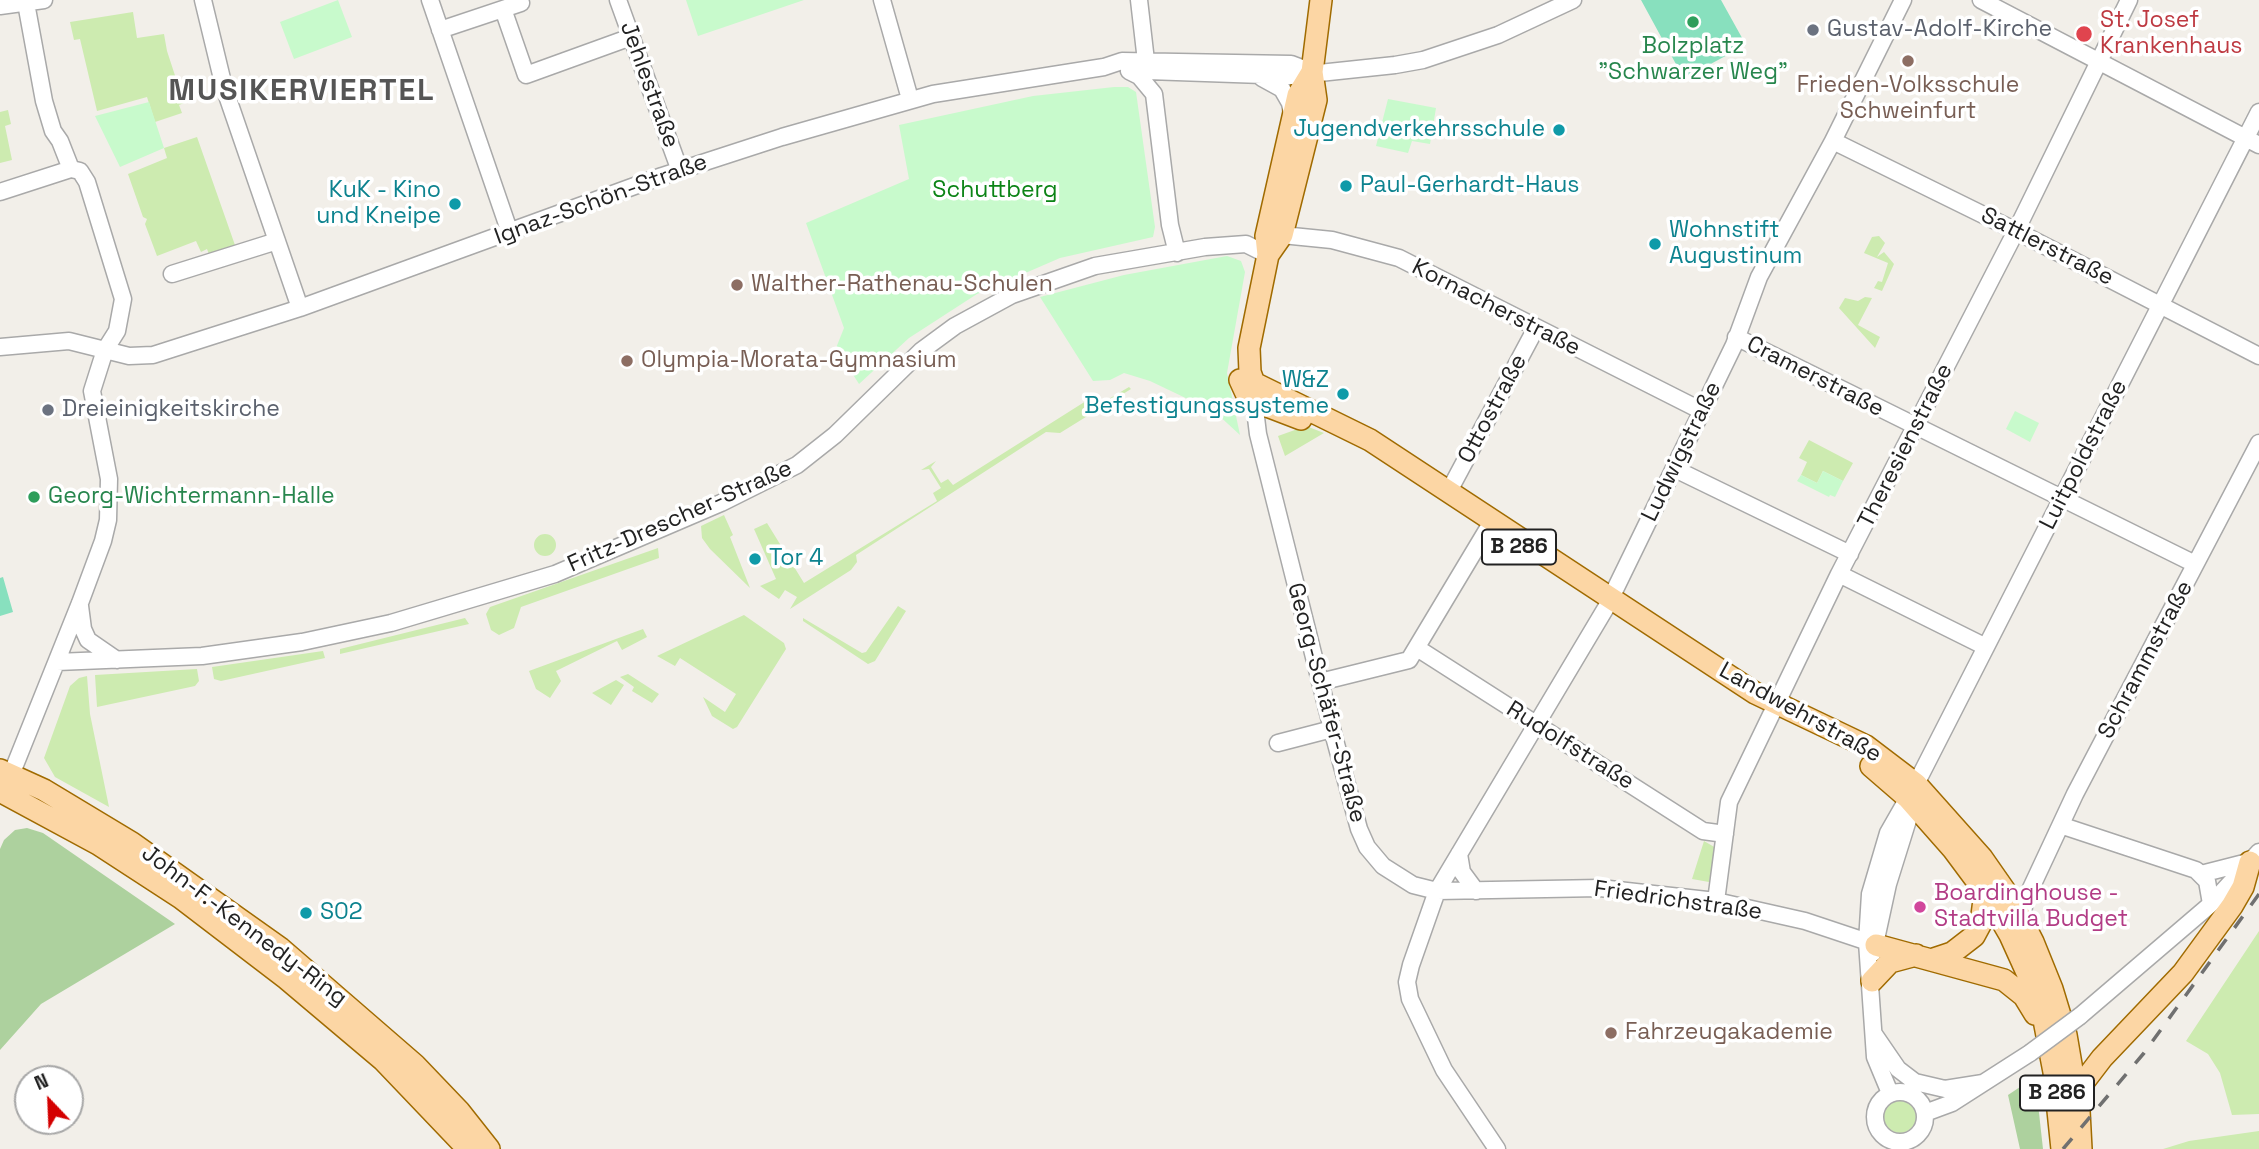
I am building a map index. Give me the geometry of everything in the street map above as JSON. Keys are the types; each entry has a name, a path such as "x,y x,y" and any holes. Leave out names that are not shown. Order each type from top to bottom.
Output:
{"main road":[{"path":"1312,72 1321,0"},
{"name":"Georg-Schäfer-Straße","path":"1257,395 1246,393 1239,375 1240,363 1249,348 1268,255 1266,236 1299,91 1312,72"},
{"name":"Georg-Schäfer-Straße","path":"1268,255 1282,235 1316,100 1312,72"},
{"name":"Landwehrstraße","path":"1257,395 1346,427 1449,491 1491,523"},
{"name":"Landwehrstraße","path":"1257,395 1347,438 1491,523 1774,708 1912,791 1962,833 1993,888 2029,977 2054,1072 2062,1149"},
{"name":"John-F.-Kennedy-Ring","path":"4,782 181,898 276,971 383,1060 468,1149"},
{"name":"John-F.-Kennedy-Ring","path":"4,782 44,790 132,843 280,948 415,1065 459,1111 489,1149"},
{"name":"Landwehrstraße","path":"1912,791 1937,830 2022,919 2057,1004 2076,1092 2081,1149"},
{"path":"2076,1092 2092,1069 2161,999 2199,951 2232,906 2255,857"},
{"path":"1871,957 1890,962 1952,953 1974,936 1993,888"},
{"path":"1871,957 1925,957 1988,974 2015,987 2031,1007 2046,1038"}],"street":[{"path":"0,6 44,0"},
{"path":"203,0 224,87 300,308"},
{"path":"430,0 510,233"},
{"name":"Jehlestraße","path":"618,0 680,171"},
{"path":"882,0 910,99"},
{"path":"1139,0 1146,61"},
{"path":"1312,72 1423,60 1498,35 1573,0"},
{"name":"Ludwigstraße","path":"1437,891 1609,602 1736,337 1754,296 1759,277 1833,141 1903,0"},
{"path":"1981,0 2100,59 2253,141"},
{"name":"Theresienstraße","path":"1716,901 1729,803 1839,574 2016,230 2129,0"},
{"path":"440,30 521,1"},
{"path":"26,3 52,131 61,141 71,169"},
{"path":"503,9 526,75 631,37"},
{"name":"Ignaz-Schön-Straße","path":"0,347 69,341 129,356 153,355 300,308 680,171 910,99 989,83 1104,67 1122,61 1291,64 1312,72"},
{"name":"Ignaz-Schön-Straße","path":"1104,67 1129,71 1249,75 1291,76 1312,72"},
{"path":"1129,71 1139,76 1154,94 1177,253"},
{"path":"1154,94 1165,77 1172,73"},
{"name":"Ignaz-Schön-Straße","path":"1249,75 1269,80 1282,89 1290,103 1293,116"},
{"name":"Luitpoldstraße","path":"1890,1093 1877,1069 1867,909 1874,875 1892,824 1912,791 2161,304 2253,141 2259,112"},
{"name":"Sattlerstraße","path":"1833,141 2016,230 2259,356"},
{"path":"0,192 71,169 80,171 87,182 121,290 120,321 105,350 92,391 92,403 109,478 109,509 103,541 57,662 4,782"},
{"name":"Kornacherstraße","path":"1282,235 1332,240 1399,258 1700,410"},
{"path":"172,274 277,241"},
{"name":"Fritz-Drescher-Straße","path":"57,662 202,656 325,637 444,609 555,574 721,503 797,465 835,435 921,351 955,326 992,305 1066,274 1122,261 1233,243 1246,244 1268,255"},
{"name":"Ottostraße","path":"1449,491 1536,328"},
{"name":"Cramerstraße","path":"1736,337 1915,428 2195,564"},
{"name":"Georg-Schäfer-Straße","path":"1257,395 1258,434 1359,830 1367,847 1397,876 1437,891"},
{"name":"Schrammstraße","path":"2022,919 2035,878 2063,826 2075,794 2259,443"},
{"path":"1675,469 1850,554"},
{"path":"1320,682 1409,660 1491,523"},
{"path":"1839,574 1986,646"},
{"path":"80,603 83,629 88,640 117,660"},
{"name":"Rudolfstraße","path":"1417,648 1703,831 1725,834"},
{"path":"1278,743 1332,729"},
{"name":"Luitpoldstraße","path":"1871,957 1888,884 1908,820 1912,791"},
{"path":"2063,826 2201,874 2255,857"},
{"path":"1900,843 1914,832 1937,830"},
{"path":"1459,854 1462,872 1476,891"},
{"path":"1925,1113 1952,1103 2031,1053 2080,1016 2211,904 2255,857"},
{"path":"2201,874 2211,892 2211,904"},
{"path":"1993,888 2018,887 2035,878"},
{"name":"Friedrichstraße","path":"1437,891 1600,888 1716,901 1805,921 1871,957"},
{"path":"1437,891 1411,965 1407,982 1410,999 1444,1070 1497,1149"},
{"path":"1874,1034 1892,1061 1915,1082 1945,1090 1983,1083"},
{"path":"1903,1092 1915,1097 1925,1113 1919,1134 1906,1141 1887,1145 1877,1128 1875,1115 1879,1102 1890,1093 1903,1092"}],"green space":[{"path":"338,0 352,37 294,59 280,22"},
{"path":"686,0 804,0 698,36"},
{"name":"Bolzplatz \"Schwarzer Weg\"","path":"1641,0 1721,0 1746,45 1677,82 1671,71 1677,66"},
{"path":"133,12 137,38 164,34 184,103 179,105 182,113 155,122 147,97 97,111 80,39 74,40 70,22"},
{"name":"Schuttberg","path":"1128,87 1136,92 1155,227 1153,237 1060,258 977,294 909,338 859,384 836,348 844,328 806,223 909,179 899,125 1033,96"},
{"path":"1388,99 1436,108 1430,144 1412,141 1408,153 1376,146"},
{"path":"149,102 164,148 120,167 95,116"},
{"path":"8,110 11,124 5,126 12,160 0,163 0,112"},
{"path":"197,137 236,248 210,257 207,249 201,252 196,241 157,256 145,224 147,219 143,217 128,174 167,158 164,148"},
{"path":"1879,236 1885,243 1877,257 1884,252 1894,264 1882,291 1874,288 1878,281 1882,282 1888,263 1864,253 1872,237"},
{"path":"1227,256 1241,261 1245,272 1227,373 1240,435 1215,412 1150,381 1124,373 1110,380 1093,381 1040,297 1124,275"},
{"path":"1865,297 1872,298 1858,325 1880,337 1875,348 1839,308 1845,298 1858,301"},
{"path":"1129,387 1131,389 1060,433 1046,432 856,555 857,562 851,570 790,609 797,597 785,590 779,599 760,586 776,579 754,529 767,523 804,583 937,501 933,493 941,488 929,469 921,470 936,461 931,467 941,483 948,479 953,485 1086,401 1095,407"},
{"path":"2015,411 2039,423 2030,442 2006,429"},
{"path":"1306,426 1324,433 1285,456 1278,436"},
{"path":"1809,440 1853,463 1843,481 1823,471 1817,483 1801,475 1807,462 1799,458"},
{"path":"1823,471 1843,481 1835,497 1829,497 1797,481 1801,475 1817,483"},
{"path":"724,515 750,588 702,538 701,526"},
{"path":"545,534 553,537 556,545 553,553 545,556 537,553 534,545 537,537"},
{"path":"658,548 659,558 521,607 514,628 499,635 491,630 486,614 490,607"},
{"path":"3,577 13,612 0,616 0,578"},
{"path":"898,606 906,611 875,661 868,664 803,621 803,618 862,653 866,652"},
{"path":"744,615 784,643 786,649 737,727 733,729 712,716 703,697 725,712 736,694 680,658 675,666 657,656"},
{"path":"465,618 469,624 340,654 340,649"},
{"path":"643,629 647,637 622,650 617,641 556,671 561,681 550,698 536,689 529,671"},
{"path":"323,651 325,658 221,681 214,679 212,667"},
{"path":"197,669 199,681 195,686 97,707 95,675"},
{"path":"628,674 659,694 652,703 632,691 634,687 620,677"},
{"path":"87,676 90,714 109,807 55,777 44,758 70,686 79,678"},
{"path":"616,680 624,685 611,705 592,693"},
{"path":"27,828 43,833 175,924 41,1004 0,1050 0,849 4,840 15,830"},
{"path":"1704,841 1716,848 1709,882 1692,879"},
{"path":"2259,931 2259,1114 2232,1115 2220,1073 2208,1054 2186,1041"},
{"path":"2035,1077 2043,1149 2020,1149 2008,1095"},
{"path":"1900,1101 1911,1106 1916,1117 1911,1128 1900,1133 1889,1128 1884,1117 1889,1106"},
{"path":"2259,1131 2259,1149 2163,1149 2189,1141"}],"railway":[{"path":"2063,1149 2144,1053 2259,894"}],"place":[{"name":"Bolzplatz \"Schwarzer Weg\"","path":"1693,22"},
{"name":"Gustav-Adolf-Kirche","path":"1813,30"},
{"name":"St. Josef Krankenhaus","path":"2084,34"},
{"name":"Frieden-Volksschule Schweinfurt","path":"1908,61"},
{"name":"Jugendverkehrsschule","path":"1559,130"},
{"name":"Paul-Gerhardt-Haus","path":"1346,186"},
{"name":"KuK - Kino und Kneipe","path":"455,204"},
{"name":"Wohnstift Augustinum","path":"1655,244"},
{"name":"Walther-Rathenau-Schulen","path":"737,285"},
{"name":"Olympia-Morata-Gymnasium","path":"627,361"},
{"name":"W&Z Befestigungssysteme","path":"1343,394"},
{"name":"Dreieinigkeitskirche","path":"48,410"},
{"name":"Georg-Wichtermann-Halle","path":"34,497"},
{"name":"Tor 4","path":"755,559"},
{"name":"Boardinghouse - Stadtvilla Budget","path":"1920,907"},
{"name":"S02","path":"306,913"},
{"name":"Fahrzeugakademie","path":"1611,1033"}],"district":[{"name":"MUSIKERVIERTEL","path":"302,92"}]}
